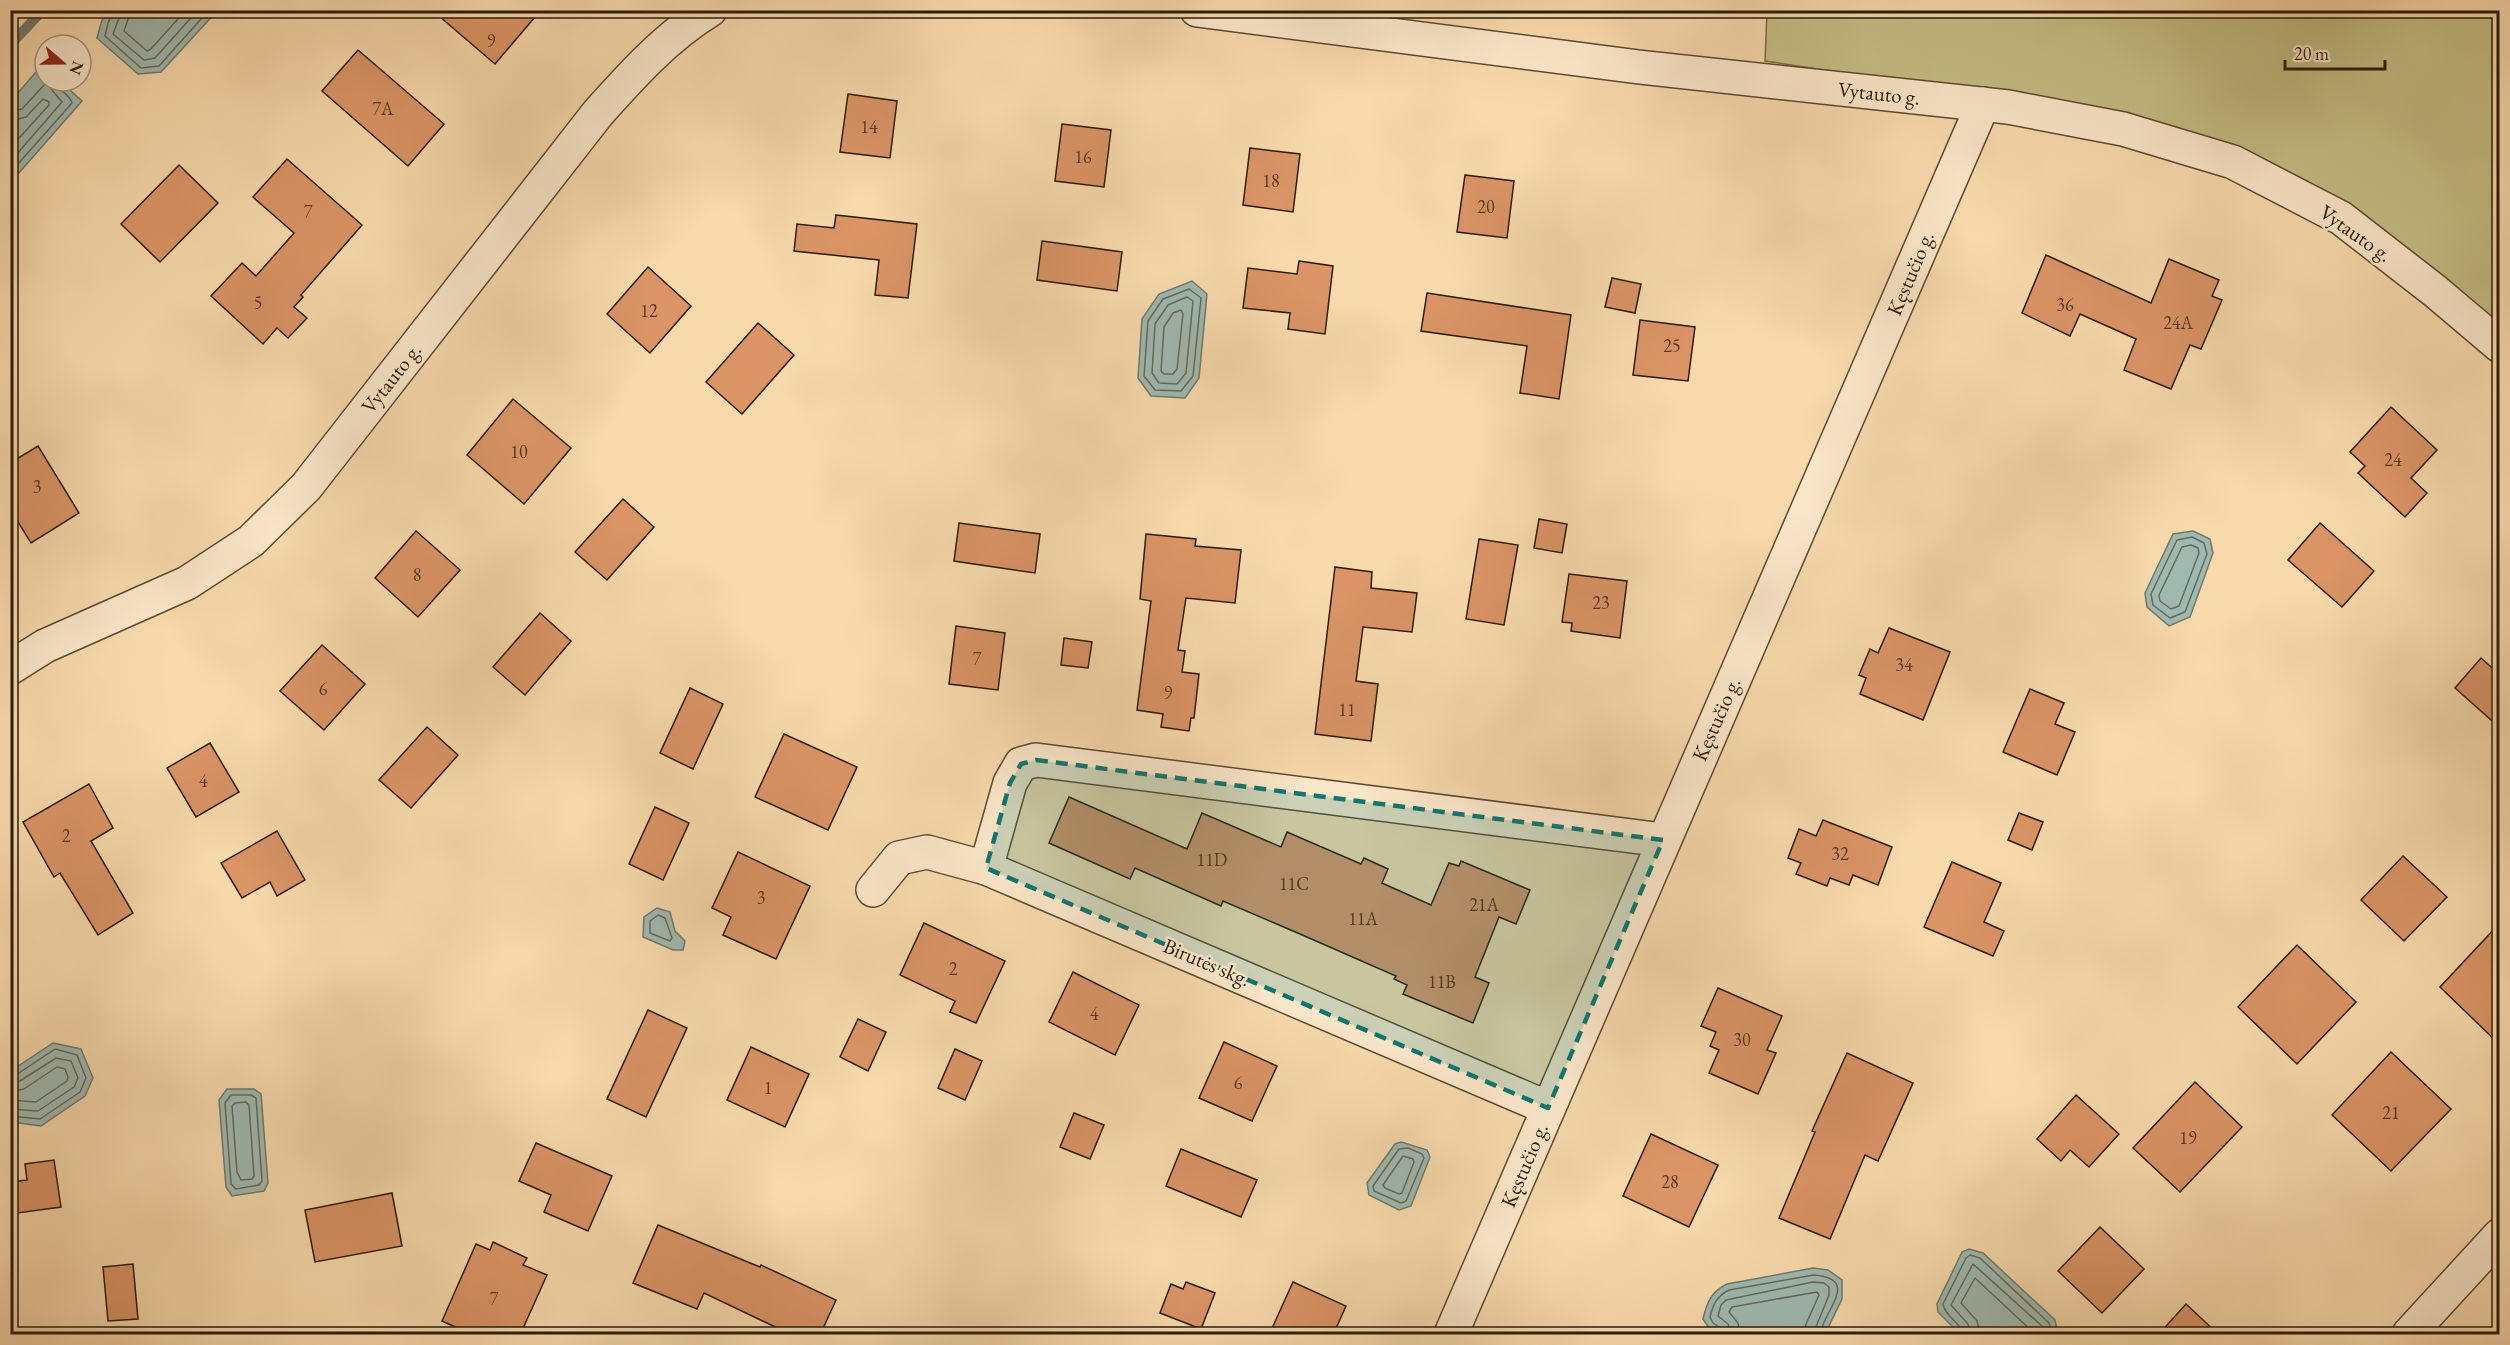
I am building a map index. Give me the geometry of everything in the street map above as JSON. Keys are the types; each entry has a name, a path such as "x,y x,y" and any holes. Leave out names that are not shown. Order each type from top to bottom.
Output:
{"street":[{"name":"Vytauto g.","path":"10,668 45,646 187,583 251,541 306,487 598,113 644,62 692,21 710,10"},
{"name":"Vytauto g.","path":"1197,10 1639,67 1983,104 2123,129 2233,162 2341,218 2435,291 2499,346"},
{"name":"Kęstučio g.","path":"1451,1335 1983,104"},
{"path":"986,867 1010,783 1021,764 1036,760 1663,840"},
{"name":"Birutės skg.","path":"873,890 898,858 927,852 986,867 1548,1108"},
{"path":"2409,1335 2499,1235"}],"highlighted area":[{"path":"1036,760 1663,840 1548,1108 986,868 1010,783 1021,764"}],"shaded area":[{"path":"1767,11 2499,11 2499,335 2404,250 2095,111 1765,61"}],"water":[{"path":"110,11 217,11 161,72 138,74 97,38 102,20"},
{"path":"33,75 33,93 73,93 82,101 11,182 11,101"},
{"path":"1192,281 1207,294 1199,378 1185,398 1151,396 1138,378 1142,319 1159,294"},
{"path":"2193,531 2210,539 2213,553 2190,617 2169,626 2147,607 2145,593 2173,534"},
{"path":"657,908 670,912 675,931 685,941 683,950 673,950 643,937 644,917"},
{"path":"53,1043 81,1049 93,1078 85,1096 41,1126 12,1122 11,1071"},
{"path":"227,1089 254,1089 261,1094 268,1183 264,1191 232,1196 226,1187 219,1100"},
{"path":"1401,1142 1427,1150 1430,1157 1411,1206 1399,1210 1369,1195 1367,1183 1395,1144"},
{"path":"1969,1249 1983,1253 2055,1320 2058,1334 1960,1334 1938,1312 1937,1304 1962,1252"},
{"path":"1813,1268 1828,1270 1842,1280 1842,1299 1825,1334 1723,1334 1709,1328 1703,1319 1710,1298 1727,1284"}],"building":[{"path":"432,10 541,10 495,64"},
{"path":"358,50 444,124 408,166 322,91"},
{"path":"848,94 897,101 890,158 840,152"},
{"path":"1062,124 1111,130 1104,187 1055,181"},
{"path":"1250,148 1300,154 1293,212 1243,205"},
{"path":"287,159 362,225 301,295 303,297 294,307 307,318 288,338 277,328 263,344 211,296 242,263 256,276 294,233 253,197"},
{"path":"179,165 218,203 160,262 121,224"},
{"path":"1465,175 1514,181 1507,238 1457,232"},
{"path":"836,215 917,224 908,298 875,295 879,260 794,251 797,224 834,228"},
{"path":"1042,241 1122,252 1117,291 1037,280"},
{"path":"2046,255 2151,303 2169,259 2219,280 2212,296 2222,300 2201,349 2190,345 2171,389 2124,370 2136,339 2080,314 2070,336 2022,313"},
{"path":"1299,261 1333,266 1325,334 1288,329 1290,313 1243,308 1248,268 1297,274"},
{"path":"648,267 691,306 650,353 607,314"},
{"path":"1612,278 1641,284 1635,313 1605,307"},
{"path":"1427,293 1571,315 1559,399 1520,393 1527,346 1421,331"},
{"path":"1640,320 1695,327 1688,381 1633,375"},
{"path":"758,323 794,355 742,414 706,382"},
{"path":"513,399 571,448 524,504 467,455"},
{"path":"2391,407 2437,450 2411,478 2427,493 2405,517 2358,473 2365,466 2350,452"},
{"path":"38,446 79,513 31,543 10,509 10,463"},
{"path":"623,499 654,527 607,580 575,552"},
{"path":"1539,519 1567,524 1562,553 1534,548"},
{"path":"959,523 1040,534 1035,573 954,561"},
{"path":"2320,523 2374,571 2342,607 2288,560"},
{"path":"416,531 460,570 418,617 375,578"},
{"path":"1146,534 1196,539 1195,546 1241,550 1235,603 1186,598 1178,650 1185,651 1182,672 1199,674 1194,718 1191,718 1189,731 1161,727 1163,714 1137,710 1151,601 1140,599"},
{"path":"1479,539 1518,545 1504,625 1466,619"},
{"path":"1335,567 1372,572 1371,588 1417,593 1412,632 1363,627 1356,681 1378,684 1371,741 1315,734"},
{"path":"1569,574 1627,581 1620,638 1571,631 1572,623 1562,622"},
{"path":"540,613 571,641 525,695 493,667"},
{"path":"956,626 1005,633 998,690 949,684"},
{"path":"1889,628 1950,652 1923,720 1860,694 1866,678 1859,675 1870,649 1878,653"},
{"path":"1064,638 1092,642 1088,668 1061,665"},
{"path":"322,645 365,684 324,730 280,691"},
{"path":"2481,658 2499,674 2499,727 2455,688"},
{"path":"690,688 723,704 693,769 660,753"},
{"path":"2030,689 2064,703 2055,724 2075,732 2057,775 2003,752"},
{"path":"427,727 458,755 411,808 379,780"},
{"path":"784,734 857,767 828,830 755,797"},
{"path":"210,743 239,792 196,817 167,768"},
{"path":"89,784 113,828 91,841 133,913 98,935 60,873 54,877 23,822"},
{"path":"1069,797 1187,849 1202,813 1281,847 1287,832 1361,864 1364,858 1388,869 1382,883 1431,905 1449,863 1459,866 1461,861 1530,890 1516,924 1499,917 1475,977 1489,983 1473,1023 1403,994 1407,985 1394,979 1396,976 1223,901 1221,906 1135,868 1130,879 1049,843"},
{"path":"655,807 689,823 663,880 629,864"},
{"path":"2019,813 2043,822 2032,850 2008,840"},
{"path":"1823,820 1892,847 1878,885 1853,875 1849,885 1830,878 1827,886 1796,874 1801,863 1788,858 1799,829 1816,836"},
{"path":"277,831 305,880 277,896 270,882 242,898 221,863"},
{"path":"738,852 810,886 776,959 723,935 731,917 712,908"},
{"path":"2403,856 2447,897 2404,941 2361,900"},
{"path":"1952,862 2001,883 1984,922 2004,931 1993,956 1924,927"},
{"path":"924,923 1005,961 976,1023 950,1012 955,1001 900,975"},
{"path":"2499,924 2499,1044 2440,987"},
{"path":"2297,945 2356,1002 2297,1064 2238,1007"},
{"path":"1073,972 1139,1005 1115,1055 1049,1022"},
{"path":"1718,988 1782,1016 1767,1050 1776,1053 1758,1094 1709,1073 1719,1050 1710,1046 1716,1032 1701,1026"},
{"path":"648,1010 687,1028 646,1117 607,1099"},
{"path":"858,1019 886,1032 868,1071 840,1057"},
{"path":"1224,1042 1277,1066 1252,1121 1199,1098"},
{"path":"751,1047 809,1074 785,1127 727,1100"},
{"path":"955,1049 982,1061 965,1100 938,1088"},
{"path":"2391,1052 2451,1109 2391,1171 2332,1115"},
{"path":"1847,1053 1913,1083 1878,1161 1865,1155 1830,1239 1779,1218 1815,1132 1812,1131"},
{"path":"2195,1082 2242,1127 2180,1192 2133,1148"},
{"path":"2076,1095 2119,1134 2089,1167 2070,1150 2061,1161 2037,1139"},
{"path":"1074,1113 1104,1125 1090,1159 1060,1147"},
{"path":"1651,1134 1718,1165 1689,1227 1623,1196"},
{"path":"536,1143 612,1176 588,1231 544,1212 551,1195 519,1181"},
{"path":"1181,1149 1257,1180 1241,1217 1166,1186"},
{"path":"54,1160 61,1207 10,1214 10,1182 27,1180 25,1164"},
{"path":"392,1193 402,1246 315,1262 305,1210"},
{"path":"658,1225 760,1267 761,1265 836,1300 820,1335 792,1335 704,1293 697,1309 633,1283"},
{"path":"2100,1227 2144,1269 2102,1313 2058,1271"},
{"path":"493,1242 527,1258 523,1265 547,1275 520,1335 473,1335 442,1321 476,1244 490,1250"},
{"path":"133,1264 138,1319 108,1321 103,1267"},
{"path":"1186,1282 1215,1293 1201,1329 1160,1313 1171,1284 1183,1289"},
{"path":"1293,1282 1346,1306 1333,1335 1269,1335"},
{"path":"2186,1304 2219,1335 2158,1335"}],"waterway":[{"path":"10,45 43,10"}]}
